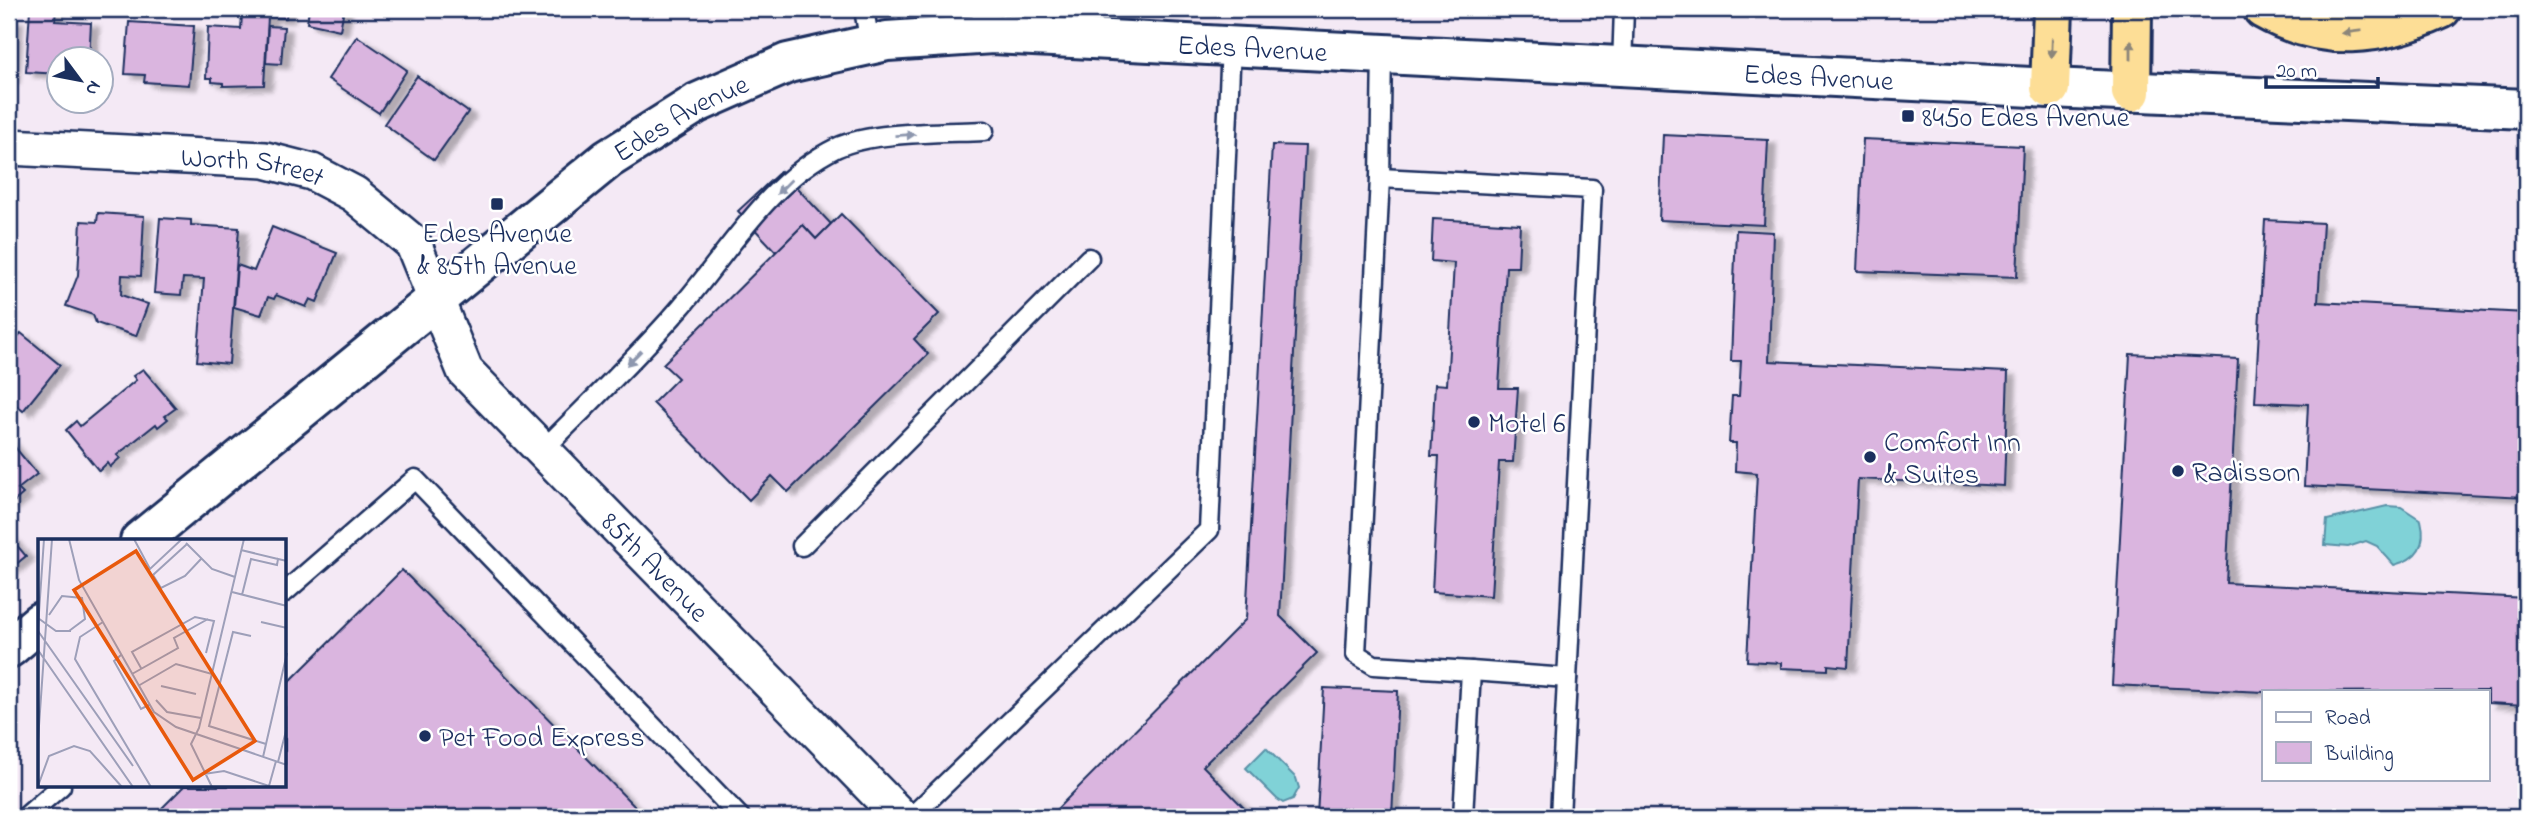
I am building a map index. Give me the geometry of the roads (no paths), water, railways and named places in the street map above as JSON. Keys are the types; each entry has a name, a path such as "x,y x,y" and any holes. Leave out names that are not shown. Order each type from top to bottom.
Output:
{"highway":[{"path":"2050,88 2053,9"},
{"path":"2131,92 2132,9"},
{"path":"2263,9 2284,20 2340,34 2403,26 2441,9"}],"street":[{"name":"Edes Avenue","path":"142,539 608,159 697,103 867,27 981,22 1231,46 2131,92 2526,109"},
{"name":"Worth Street","path":"9,147 265,160 312,172 354,194 413,243 436,300"},
{"name":"85th Avenue","path":"436,300 465,371 901,817"},
{"path":"9,648 38,624"}],"lane":[{"path":"1622,66 1624,9"},
{"path":"911,817 1209,530 1231,46"},
{"path":"1381,52 1380,178 1356,654 1374,665 1567,678"},
{"path":"543,450 663,327 747,225 789,180 809,163 838,147 888,136 984,131"},
{"path":"1380,178 1592,190 1560,817"},
{"path":"802,546 1089,258"},
{"path":"287,590 415,479 740,817"},
{"path":"1463,817 1471,671"},
{"path":"25,817 59,788"}],"water":[{"path":"2387,506 2401,507 2421,520 2421,543 2409,559 2394,565 2377,546 2366,541 2348,547 2325,545 2327,520"},
{"path":"1266,748 1296,778 1299,788 1293,799 1283,803 1246,768"}],"place":[{"name":"8450 Edes Avenue","path":"1908,116"},
{"name":"Edes Avenue & 85th Avenue","path":"497,204"},
{"name":"Motel 6","path":"1474,422"},
{"name":"Comfort Inn & Suites","path":"1870,457"},
{"name":"Radisson","path":"2178,471"},
{"name":"Pet Food Express","path":"425,736"}]}
